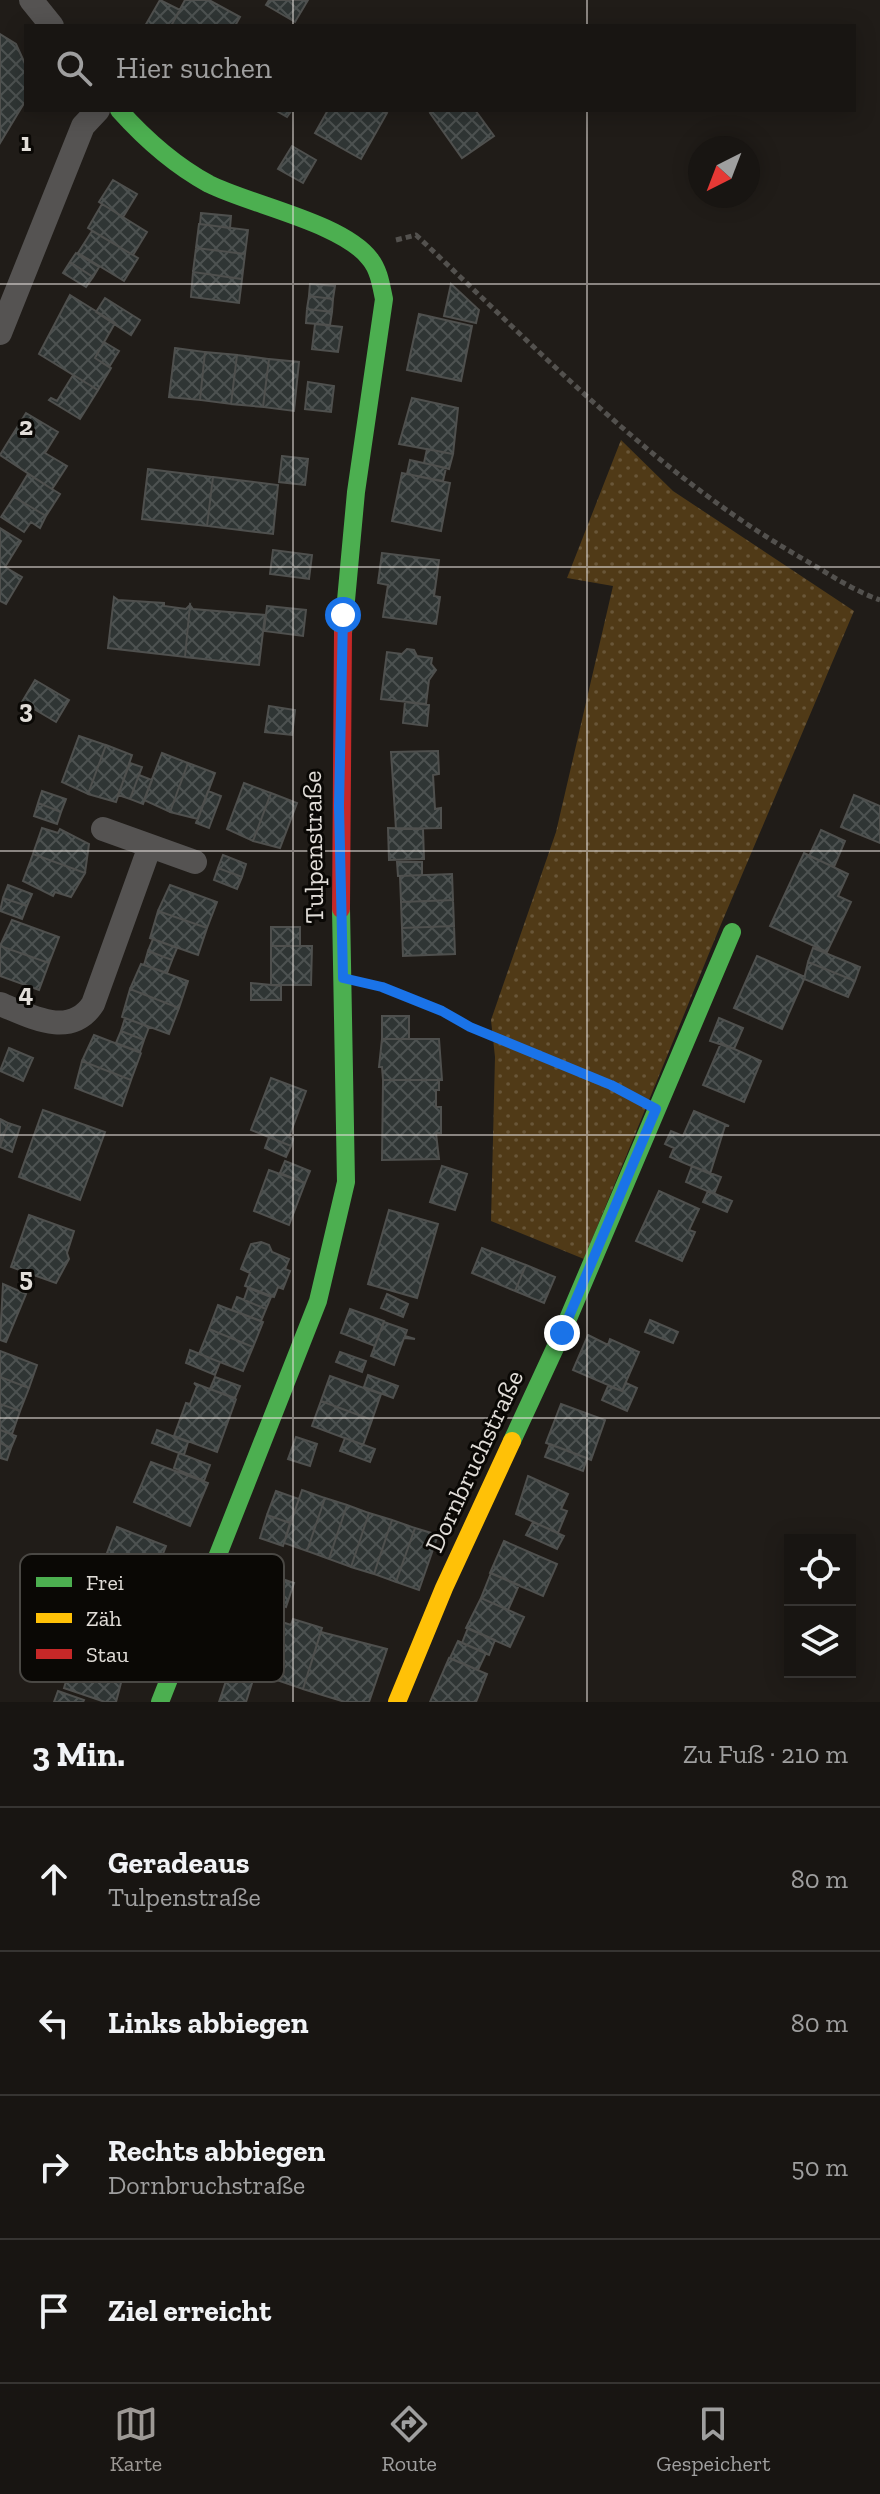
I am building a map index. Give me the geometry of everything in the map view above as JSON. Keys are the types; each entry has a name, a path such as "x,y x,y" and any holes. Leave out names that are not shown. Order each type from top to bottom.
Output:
{"street":[{"path":"31,0 50,24"},
{"path":"0,333 83,126 96,112"},
{"path":"121,112 141,135 169,158 219,189 344,241 366,254"},
{"name":"Tulpenstraße","path":"218,1554 318,1301 346,1182 339,806 343,615 356,492 384,299 377,271 366,254"},
{"path":"103,829 195,862"},
{"path":"0,1004 43,1021 65,1024 85,1015 150,846"},
{"name":"Dornbruchstraße","path":"397,1702 444,1588 562,1333 732,932"},
{"name":"Tulpenstraße","path":"160,1702 168,1682"}],"path":[{"path":"366,254 390,241 416,235 626,432 688,482 770,541 880,600"},
{"path":"343,978 382,987 442,1011 470,1027 611,1085 656,1109"}],"shaded area":[{"path":"621,440 673,491 854,611 584,1259 491,1221 495,1057 491,1020 556,832 613,586 567,578"}],"building":[{"path":"160,0 180,10 172,24 146,24"},
{"path":"185,0 209,0 240,17 236,24 172,24"},
{"path":"269,0 308,0 295,22 266,5"},
{"path":"0,34 16,44 24,62 24,103 0,143"},
{"path":"327,112 387,113 361,159 315,133"},
{"path":"476,112 494,136 462,158 430,113"},
{"path":"292,146 316,160 303,183 278,169"},
{"path":"113,180 137,194 123,217 99,202"},
{"path":"102,204 147,232 133,255 88,228"},
{"path":"201,213 231,216 230,228 200,224"},
{"path":"199,224 248,230 245,254 196,248"},
{"path":"92,231 138,258 124,281 78,253"},
{"path":"196,248 245,254 242,279 193,272"},
{"path":"76,253 99,267 93,277 70,262"},
{"path":"70,262 93,277 86,287 63,273"},
{"path":"193,272 242,279 239,303 191,297"},
{"path":"310,284 335,286 333,299 309,296"},
{"path":"451,284 479,310 476,323 444,316"},
{"path":"70,295 115,323 95,358 111,368 98,390 39,354"},
{"path":"309,296 333,299 332,312 307,309"},
{"path":"105,298 140,320 131,335 96,312"},
{"path":"307,309 332,312 330,325 306,323"},
{"path":"419,314 472,326 461,381 407,370"},
{"path":"315,324 342,327 338,352 312,349"},
{"path":"104,342 119,351 109,367 95,358"},
{"path":"175,348 205,352 200,400 169,397"},
{"path":"205,352 237,355 231,404 200,400"},
{"path":"237,355 269,359 263,407 231,404"},
{"path":"269,359 299,362 294,411 263,407"},
{"path":"73,375 98,390 80,419 49,400 57,401"},
{"path":"308,382 334,386 331,412 305,409"},
{"path":"412,398 458,408 453,454 399,444"},
{"path":"26,413 58,432 45,453 67,466 52,489 0,455"},
{"path":"427,449 453,454 449,469 424,463"},
{"path":"282,456 308,459 305,485 279,482"},
{"path":"410,460 446,468 443,481 407,474"},
{"path":"148,469 213,477 207,526 142,519"},
{"path":"402,473 450,483 441,531 392,521"},
{"path":"28,474 60,494 46,516 14,497"},
{"path":"213,477 278,485 273,534 207,526"},
{"path":"14,497 46,516 40,528 31,522 24,532 1,517"},
{"path":"0,528 21,541 5,567 22,577 6,604 0,601"},
{"path":"273,550 312,555 309,579 270,574"},
{"path":"382,553 439,560 434,596 440,597 436,624 383,617 388,585 378,583"},
{"path":"114,597 186,609 190,605 185,657 108,648"},
{"path":"190,605 193,609 265,615 259,665 185,657"},
{"path":"267,606 306,610 303,636 264,631"},
{"path":"407,649 414,650 417,656 432,658 431,664 436,670 429,680 426,704 381,699 387,652 402,654"},
{"path":"35,680 69,700 56,722 22,702"},
{"path":"405,702 429,705 427,726 403,723"},
{"path":"269,706 295,710 292,735 265,732"},
{"path":"79,736 106,745 88,794 62,782"},
{"path":"106,745 132,755 116,802 88,794"},
{"path":"438,751 439,774 433,775 435,809 441,808 441,828 396,829 391,752"},
{"path":"162,753 188,763 170,812 144,800"},
{"path":"130,763 142,767 130,799 118,795"},
{"path":"188,763 215,773 198,819 170,812"},
{"path":"139,775 152,780 143,804 130,799"},
{"path":"244,783 271,793 253,841 227,829"},
{"path":"42,791 66,799 61,812 38,803"},
{"path":"208,791 221,796 209,828 196,823"},
{"path":"271,793 297,803 280,848 253,841"},
{"path":"854,795 880,806 880,843 841,827"},
{"path":"38,803 61,812 57,824 34,816"},
{"path":"42,828 58,833 60,829 89,844 85,873 33,854"},
{"path":"388,828 423,829 424,859 389,860"},
{"path":"821,830 845,841 834,867 809,856"},
{"path":"804,853 848,874 838,896 851,902 827,952 770,926"},
{"path":"33,854 85,873 71,897 55,892 53,896 23,881"},
{"path":"223,855 246,864 242,877 218,868"},
{"path":"397,862 422,862 422,875 398,876"},
{"path":"218,868 242,877 237,889 214,880"},
{"path":"452,874 453,900 401,902 400,876"},
{"path":"8,885 32,894 27,906 3,898"},
{"path":"170,885 217,902 207,928 158,911"},
{"path":"3,898 27,906 22,919 0,911"},
{"path":"453,900 454,926 402,928 401,902"},
{"path":"158,911 207,928 198,955 150,938"},
{"path":"12,920 59,937 49,963 0,946"},
{"path":"454,926 455,954 403,956 402,928"},
{"path":"271,927 300,927 300,946 271,946"},
{"path":"153,939 177,948 172,960 148,951"},
{"path":"0,946 49,963 39,990 0,976"},
{"path":"271,946 312,946 311,985 271,985"},
{"path":"813,948 860,967 855,981 808,962"},
{"path":"148,951 172,960 167,973 144,965"},
{"path":"757,956 805,977 782,1029 734,1008"},
{"path":"808,962 855,981 848,997 804,979"},
{"path":"141,964 188,981 179,1008 130,989"},
{"path":"251,983 281,986 281,1000 251,1000"},
{"path":"130,989 179,1008 169,1034 122,1017"},
{"path":"382,1016 409,1016 409,1039 382,1039"},
{"path":"125,1018 149,1027 144,1040 121,1031"},
{"path":"719,1018 743,1028 734,1049 710,1041"},
{"path":"121,1031 144,1040 140,1052 116,1043"},
{"path":"94,1035 141,1053 131,1080 82,1061"},
{"path":"382,1039 439,1039 442,1080 383,1080 382,1067 379,1067"},
{"path":"721,1043 761,1061 744,1102 703,1085"},
{"path":"9,1048 33,1058 23,1081 0,1071"},
{"path":"82,1061 131,1080 122,1106 75,1088"},
{"path":"271,1078 306,1091 289,1137 293,1139 291,1146 251,1130"},
{"path":"383,1080 439,1080 436,1107 441,1107 441,1133 436,1133 439,1159 382,1160"},
{"path":"43,1110 105,1132 80,1200 19,1177"},
{"path":"694,1111 729,1126 725,1126 710,1174 670,1157 674,1148 665,1144 671,1131 683,1136"},
{"path":"0,1119 8,1123 0,1146"},
{"path":"8,1123 20,1127 12,1152 0,1147"},
{"path":"269,1137 291,1146 286,1157 265,1148"},
{"path":"285,1161 310,1171 305,1183 280,1173"},
{"path":"442,1166 467,1174 455,1210 430,1202"},
{"path":"692,1166 721,1177 714,1194 686,1182"},
{"path":"269,1170 305,1183 289,1225 254,1211"},
{"path":"659,1191 699,1209 689,1230 695,1232 682,1261 636,1241"},
{"path":"708,1191 732,1201 727,1212 703,1202"},
{"path":"389,1210 438,1224 417,1298 368,1284"},
{"path":"29,1215 74,1231 67,1253 69,1259 56,1283 11,1267"},
{"path":"261,1242 269,1245 272,1252 289,1259 285,1269 290,1271 283,1289 278,1287 274,1297 245,1286 250,1273 241,1269 251,1244"},
{"path":"482,1248 526,1265 515,1291 472,1273"},
{"path":"526,1265 555,1277 544,1303 515,1291"},
{"path":"3,1284 26,1294 6,1342 0,1340"},
{"path":"248,1288 271,1297 266,1309 244,1300"},
{"path":"387,1294 408,1304 403,1317 381,1308"},
{"path":"237,1297 266,1309 261,1321 232,1310"},
{"path":"218,1305 263,1322 253,1347 209,1329"},
{"path":"350,1309 384,1321 375,1346 341,1333"},
{"path":"650,1320 678,1332 673,1343 645,1332"},
{"path":"384,1322 407,1330 405,1336 415,1339 404,1338 394,1365 371,1356"},
{"path":"209,1329 253,1347 243,1371 199,1354"},
{"path":"588,1335 608,1345 610,1339 639,1352 622,1391 573,1370"},
{"path":"190,1350 220,1362 215,1375 186,1363"},
{"path":"0,1351 37,1365 29,1388 0,1377"},
{"path":"340,1352 366,1361 362,1372 336,1362"},
{"path":"368,1375 398,1386 393,1398 364,1387"},
{"path":"330,1376 381,1394 372,1420 321,1401"},
{"path":"0,1377 29,1388 20,1411 0,1404"},
{"path":"215,1377 240,1386 235,1398 210,1389"},
{"path":"194,1383 236,1399 217,1452 174,1436 186,1403 190,1404 197,1386"},
{"path":"626,1383 637,1388 627,1411 602,1400 608,1386 622,1391"},
{"path":"321,1401 372,1420 363,1445 312,1426"},
{"path":"0,1404 20,1411 12,1434 0,1430"},
{"path":"561,1404 605,1420 591,1460 546,1443"},
{"path":"0,1430 16,1436 11,1448 0,1443"},
{"path":"157,1430 188,1442 184,1455 152,1443"},
{"path":"296,1437 317,1444 310,1466 288,1459"},
{"path":"345,1438 375,1449 370,1462 340,1451"},
{"path":"0,1443 11,1448 7,1460 0,1458"},
{"path":"550,1444 587,1458 583,1471 545,1457"},
{"path":"179,1453 210,1465 204,1481 174,1468"},
{"path":"151,1462 208,1483 190,1526 134,1502"},
{"path":"528,1476 568,1494 561,1509 567,1511 558,1533 516,1514"},
{"path":"302,1490 325,1498 307,1551 284,1543"},
{"path":"276,1491 299,1499 290,1523 267,1515"},
{"path":"325,1498 347,1505 329,1559 307,1551"},
{"path":"347,1505 369,1513 351,1567 329,1559"},
{"path":"369,1513 392,1520 374,1574 351,1567"},
{"path":"267,1515 290,1523 283,1546 260,1538"},
{"path":"392,1520 415,1528 396,1582 374,1574"},
{"path":"533,1522 564,1536 557,1549 526,1535"},
{"path":"117,1527 166,1546 163,1554 107,1553"},
{"path":"415,1528 438,1535 419,1590 396,1582"},
{"path":"504,1541 557,1564 543,1596 490,1573"},
{"path":"491,1573 519,1585 508,1610 481,1598"},
{"path":"284,1580 294,1583 284,1606"},
{"path":"481,1598 524,1617 510,1647 466,1628"},
{"path":"293,1619 322,1628 303,1689 283,1682 284,1623 291,1625"},
{"path":"468,1628 495,1640 489,1655 462,1643"},
{"path":"321,1632 387,1649 369,1702 345,1702 303,1689"},
{"path":"458,1641 486,1653 478,1670 450,1658"},
{"path":"449,1658 487,1674 476,1702 430,1702"},
{"path":"66,1682 121,1682 116,1702 105,1702 64,1688"},
{"path":"226,1682 252,1682 246,1702 219,1702"},
{"path":"58,1691 84,1700 54,1702"}],"traffic: fast":[{"path":"121,112 161,151 196,177 339,235 357,246 376,268 384,299 356,492 343,633"},
{"path":"218,1554 318,1301 346,1182 341,909"},
{"path":"512,1441 562,1333 732,932"},
{"path":"160,1702 168,1682"}],"traffic: slow":[{"path":"397,1702 444,1588 512,1441"}],"traffic: jam":[{"path":"341,909 343,633"}],"route":[{"path":"343,615 339,806 343,978 382,987 442,1011 470,1027 611,1085 656,1109 562,1333"}]}
